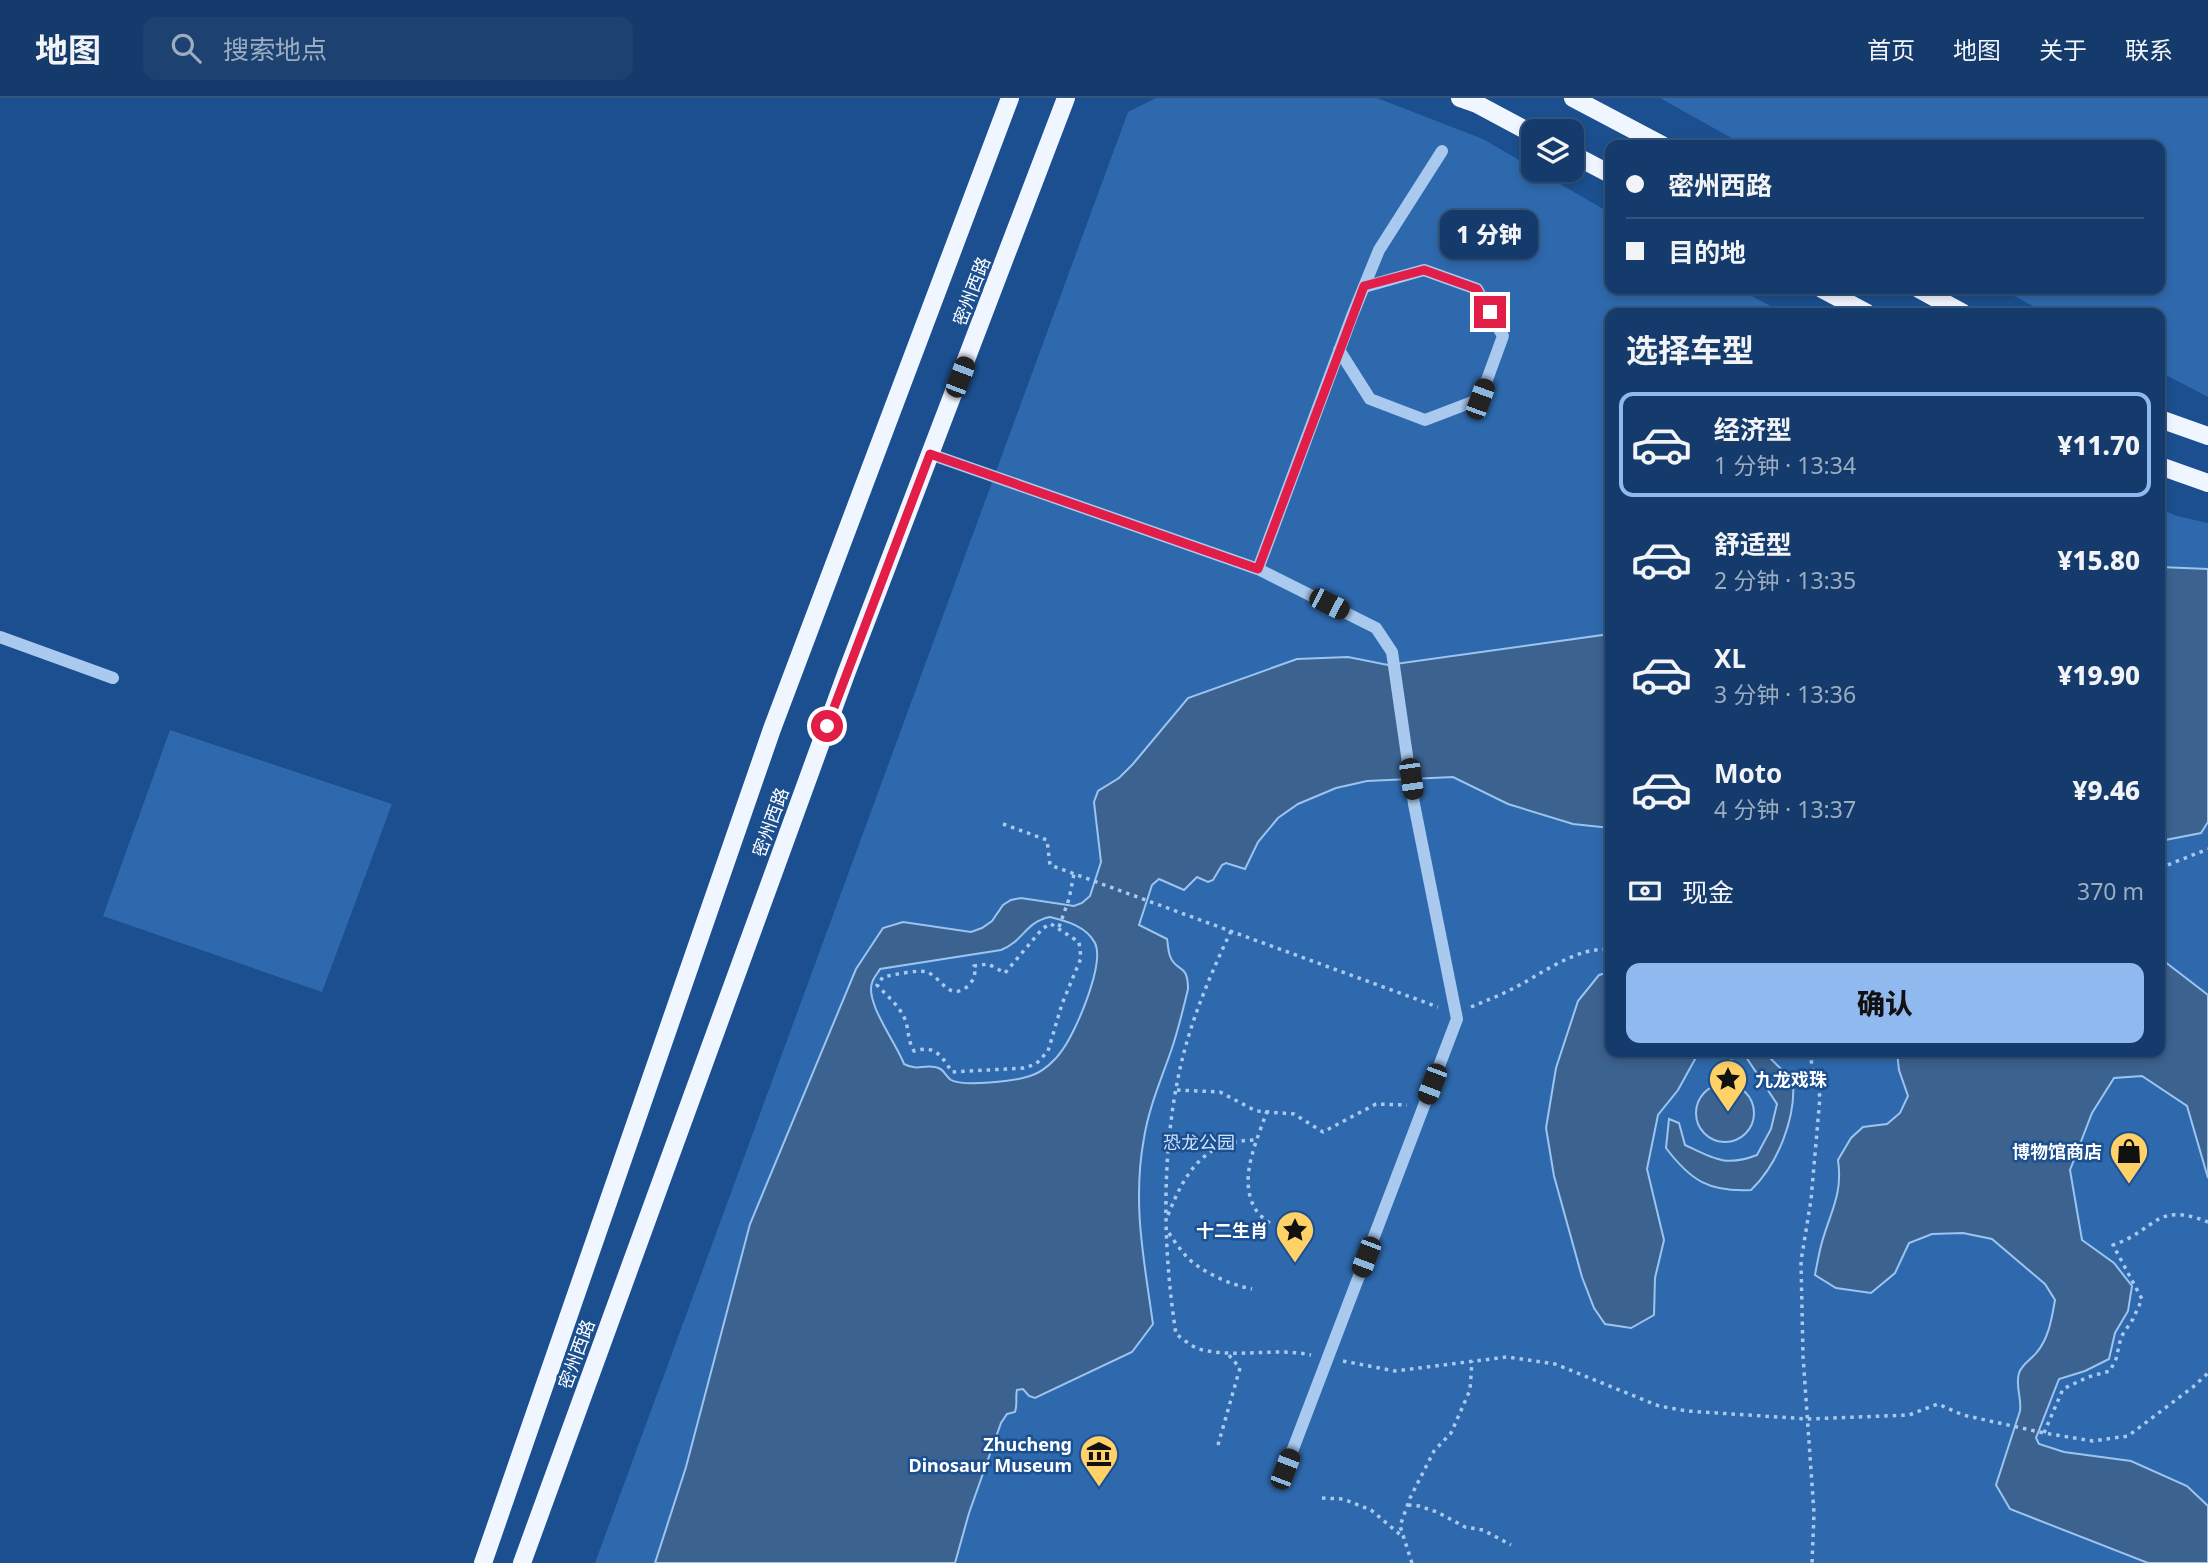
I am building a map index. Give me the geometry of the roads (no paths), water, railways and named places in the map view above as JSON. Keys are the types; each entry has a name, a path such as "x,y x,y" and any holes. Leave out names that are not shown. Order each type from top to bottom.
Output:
{"main road":[{"name":"密州西路","path":"484,1563 772,729 1010,98"},
{"name":"密州西路","path":"522,1563 841,687 1066,98"},
{"path":"1460,98 1521,128"},
{"path":"1573,98 1653,140"},
{"path":"1584,160 1605,171"},
{"path":"1831,294 1858,308"},
{"path":"1928,294 1954,308"},
{"path":"2165,421 2208,436"},
{"path":"2165,468 2208,483"}],"street":[{"path":"1258,569 1364,286 1380,250 1442,151"},
{"path":"1339,350 1370,399 1424,419 1480,399 1503,336 1477,289 1424,270 1364,286"},
{"path":"930,454 1258,569 1376,628 1392,652 1414,804 1457,1019 1285,1469"},
{"path":"0,637 113,678"}],"place":[{"name":"九龙戏珠","path":"1728,1113"},
{"name":"博物馆商店","path":"2129,1185"},
{"name":"十二生肖","path":"1295,1264"},
{"name":"Zhucheng Dinosaur Museum","path":"1099,1488"}],"park label":[{"name":"恐龙公园","path":"1199,1142"}]}
